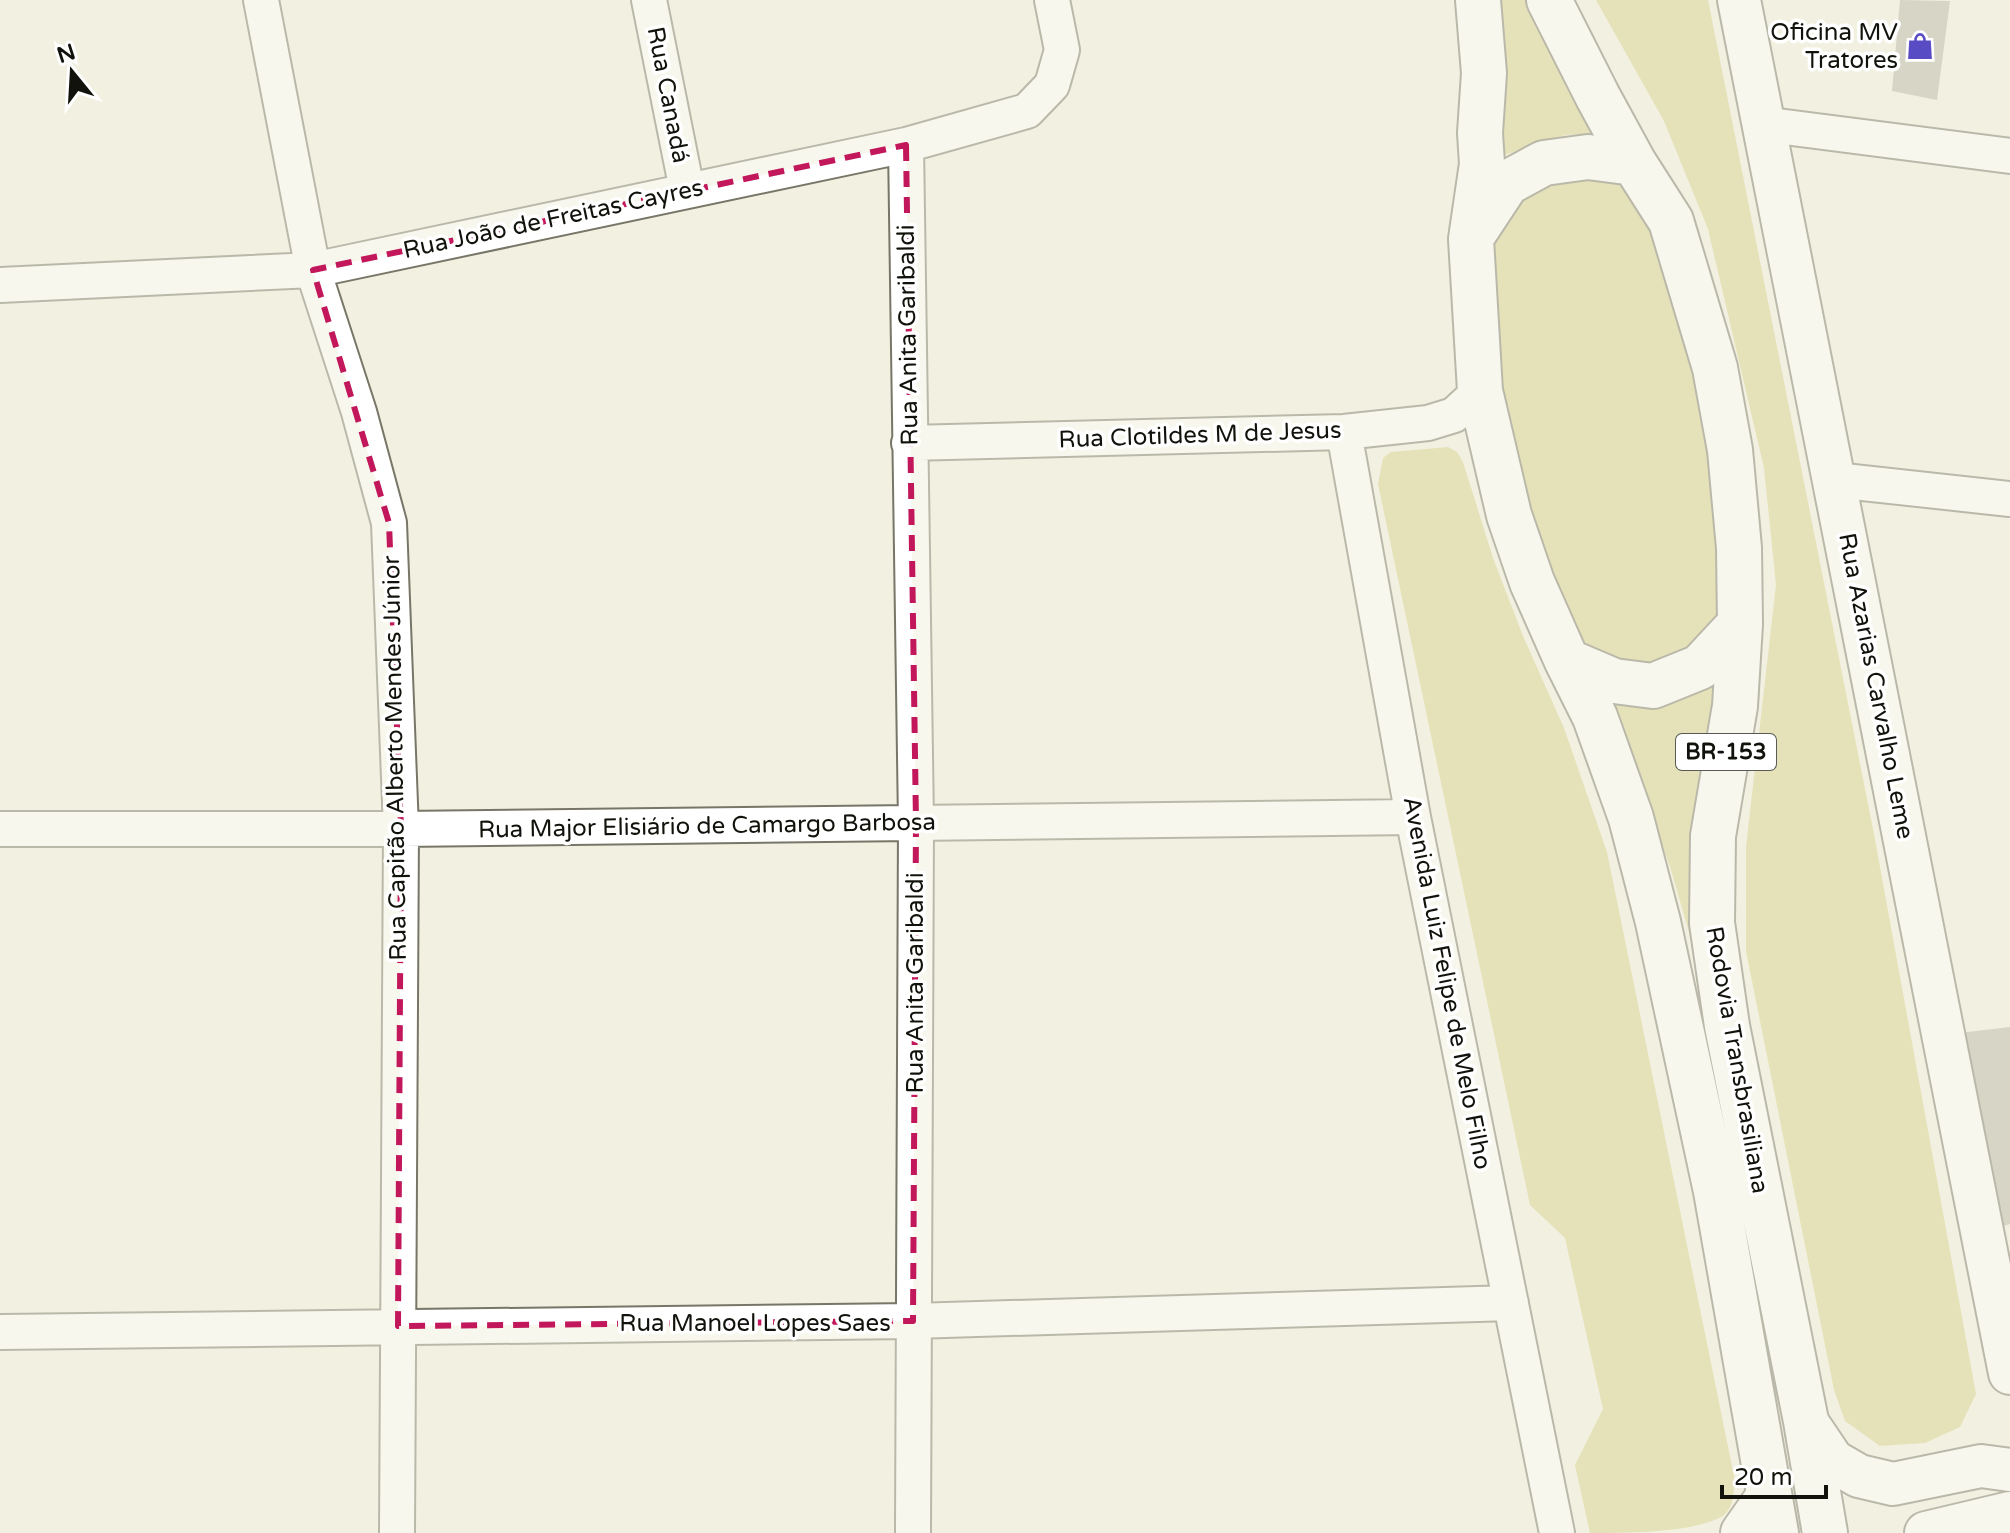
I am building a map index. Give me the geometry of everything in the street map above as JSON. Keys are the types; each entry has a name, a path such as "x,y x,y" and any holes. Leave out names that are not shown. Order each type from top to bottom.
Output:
{"main road":[{"name":"Rodovia Transbrasiliana","path":"1478,0 1484,73 1480,133 1482,164 1471,239 1480,391 1509,515 1532,582 1595,717 1631,818 1658,922 1716,1191 1773,1514"},
{"name":"Rodovia Transbrasiliana","path":"1549,0 1634,163 1671,221 1715,368 1733,479 1739,548 1740,624 1735,706 1713,836 1712,923 1727,1026 1806,1421 1825,1533"},
{"path":"1471,239 1507,183 1544,163 1588,157 1634,163"},
{"path":"1567,661 1614,681 1653,686 1700,667 1740,624"},
{"path":"1743,1533 1773,1514"}],"street":[{"name":"Rua Capitão Alberto Mendes Júnior","path":"261,0 313,270 359,412 389,523 401,829 397,1533"},
{"name":"Rua Canadá","path":"649,0 687,190"},
{"name":"Rua João de Freitas Cayres","path":"0,285 313,270 906,145 1027,111 1052,85 1062,50 1052,0"},
{"name":"Rua Azarias Carvalho Leme","path":"1739,0 2010,1373"},
{"path":"1762,124 2010,156"},
{"name":"Rua Anita Garibaldi","path":"906,145 916,823 913,1533"},
{"name":"Rua Clotildes M de Jesus","path":"909,443 1344,432 1428,423 1454,415 1480,391"},
{"name":"Avenida Luiz Felipe de Melo Filho","path":"1344,432 1413,817 1557,1533"},
{"path":"1835,480 2010,499"},
{"name":"Rua Major Elisiário de Camargo Barbosa","path":"0,829 401,829 1413,817"},
{"name":"Rua Manoel Lopes Saes","path":"0,1332 913,1321 1511,1303"},
{"path":"1806,1421 1833,1461 1859,1476 1893,1484 1981,1466 2010,1470"},
{"path":"1926,1533 2010,1513"}],"highlighted area":[{"path":"906,145 916,823 913,1321 398,1326 401,829 389,523 313,270"}],"shaded area":[{"path":"1495,0 1531,0 1596,133 1566,135 1501,156"},
{"path":"1596,0 1708,0 1874,834 1976,1394 1960,1427 1925,1443 1880,1446 1845,1421 1834,1390 1746,951 1746,847 1776,585 1764,468 1708,229 1664,121"},
{"path":"1546,174 1624,181 1645,208 1695,363 1723,541 1718,636 1652,671 1587,657 1564,620 1506,450 1487,238"},
{"path":"1448,447 1457,452 1463,462 1493,558 1564,728 1607,852 1734,1476 1733,1498 1727,1512 1695,1526 1659,1531 1590,1533 1575,1465 1603,1409 1565,1238 1530,1205 1378,484 1383,458 1391,452"},
{"path":"1714,677 1695,953 1671,870 1611,696"}],"building":[{"name":"Oficina MV Tratores","path":"1900,0 1950,1 1937,100 1892,91"},
{"path":"2010,1027 2010,1224 1997,1228 1959,1033"}],"place":[{"name":"Oficina MV Tratores","path":"1920,46"}]}
